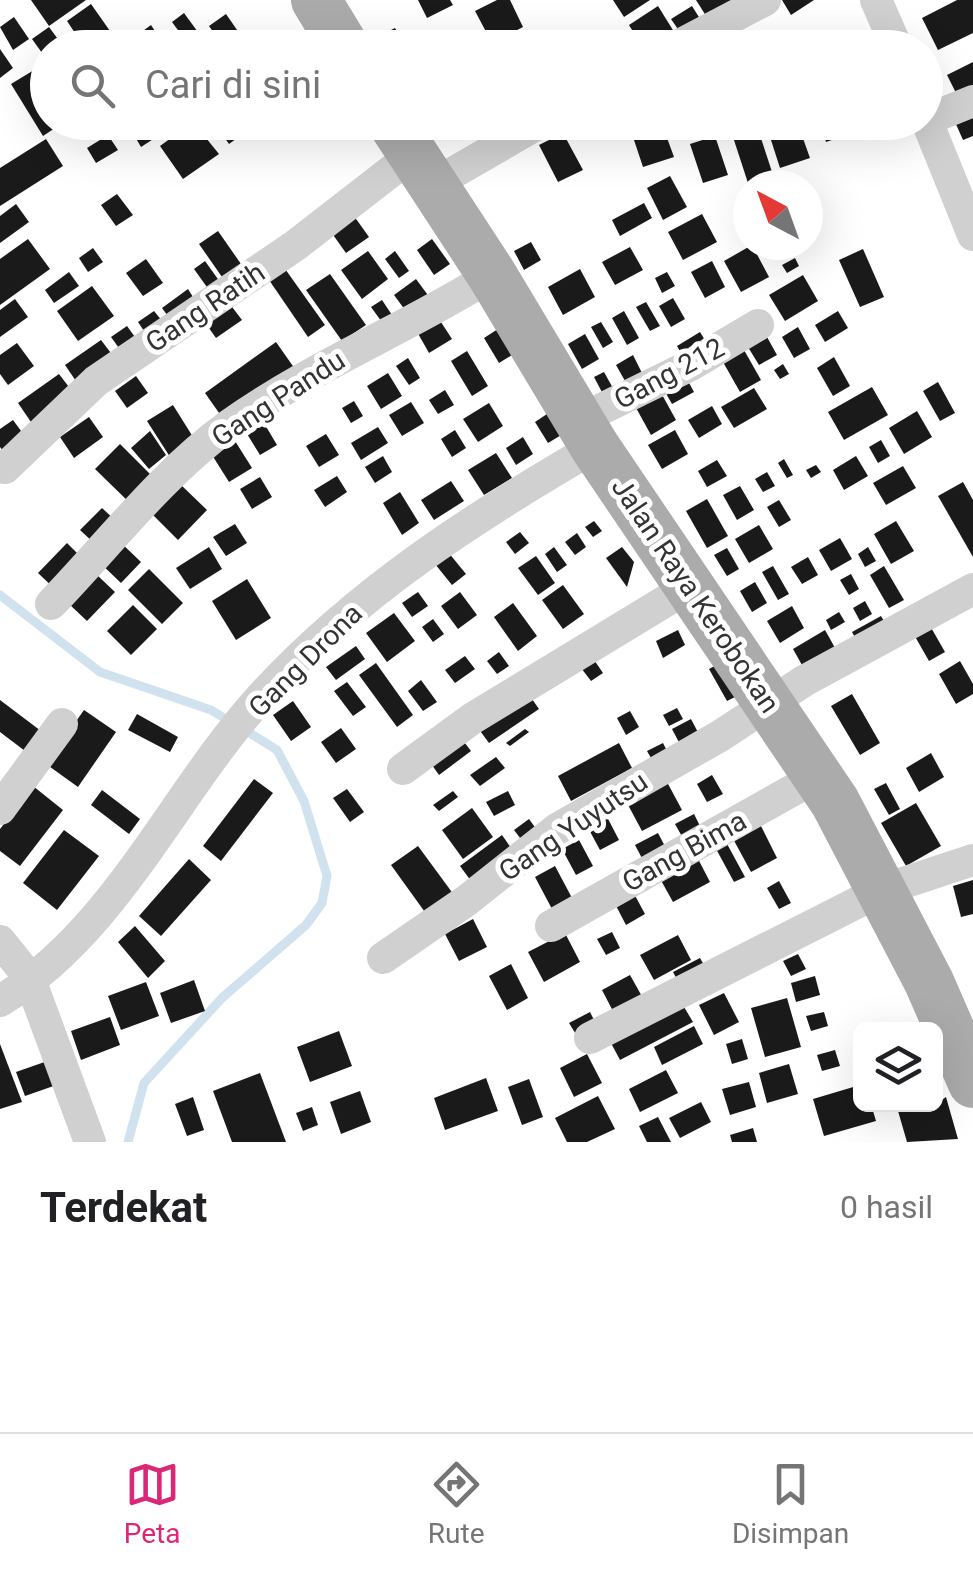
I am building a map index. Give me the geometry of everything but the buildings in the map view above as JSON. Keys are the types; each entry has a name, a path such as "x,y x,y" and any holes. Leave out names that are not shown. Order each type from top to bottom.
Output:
{"main road":[{"path":"316,0 334,30"},
{"name":"Jalan Raya Kerobokan","path":"412,154 492,275 587,434 818,776 882,890 973,1083"}],"street":[{"path":"708,30 765,0"},
{"path":"876,0 889,30"},
{"path":"943,113 973,100"},
{"name":"Gang Ratih","path":"6,468 96,381 296,245 412,154 468,140"},
{"path":"940,140 960,169 973,236"},
{"name":"Gang Pandu","path":"51,604 196,452 226,428 303,376 419,320 492,275"},
{"name":"Gang 212","path":"587,434 688,366 758,325"},
{"name":"Gang Drona","path":"0,1001 69,944 126,883 259,699 307,651 428,551 587,434"},
{"path":"403,768 472,718 692,585"},
{"name":"Gang Yuyutsu","path":"383,958 466,901 558,829 769,703 973,589"},
{"path":"0,809 62,724"},
{"name":"Gang Bima","path":"550,926 818,776"},
{"path":"590,1038 882,890 973,860"},
{"path":"0,941 29,977 90,1142"}],"waterway":[{"path":"0,595 100,672 211,710 231,722"},
{"path":"128,1142 144,1083 222,998 306,925 322,903 327,876 304,801 277,750 245,730"}]}
